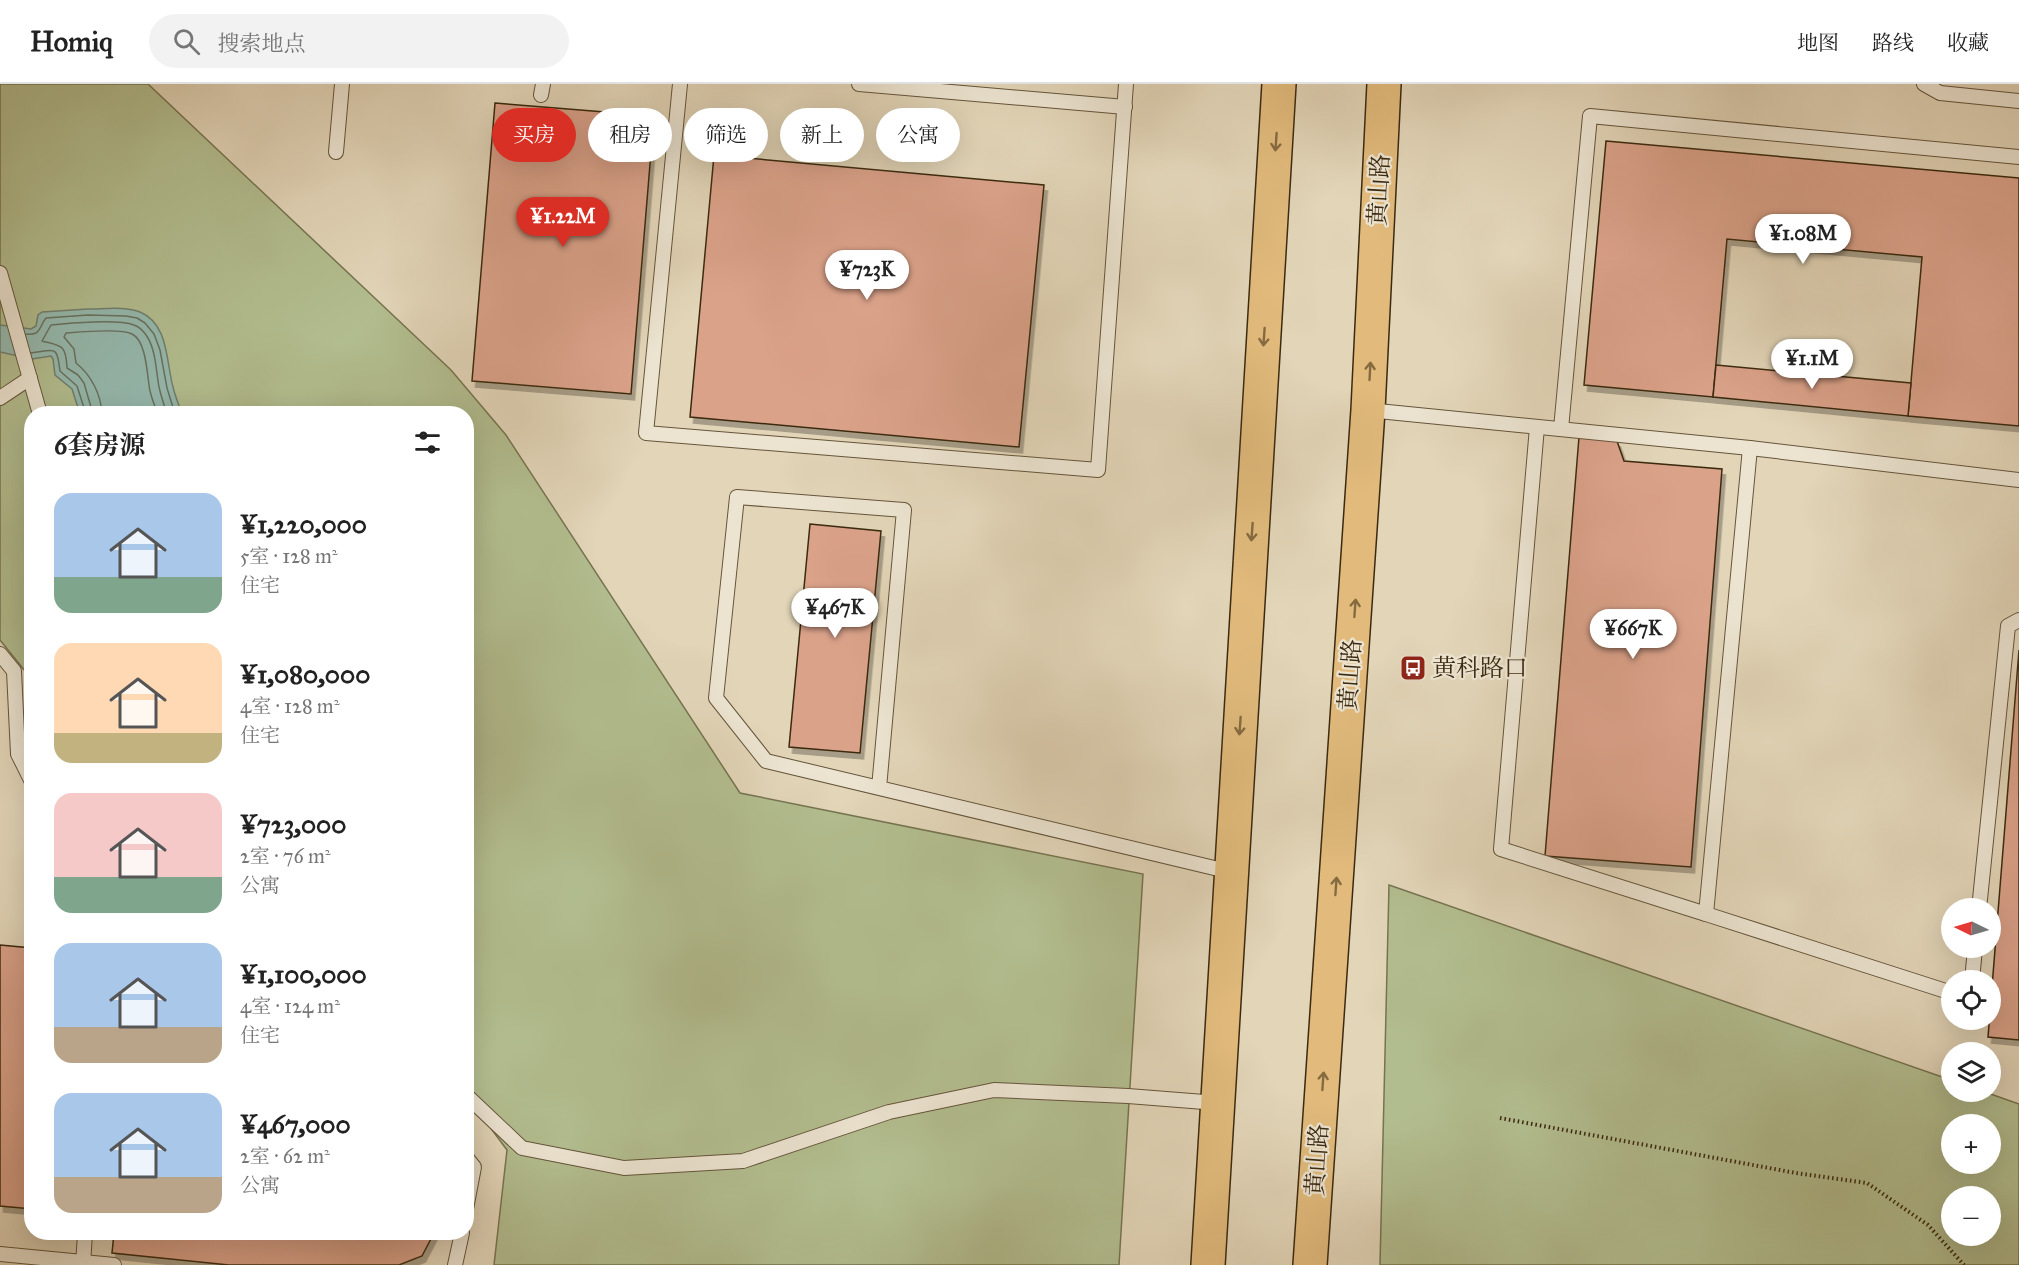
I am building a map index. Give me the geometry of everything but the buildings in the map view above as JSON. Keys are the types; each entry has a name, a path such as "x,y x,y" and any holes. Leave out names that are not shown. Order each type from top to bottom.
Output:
{"main road":[{"path":"1208,1265 1280,84"},
{"name":"黄山路","path":"1310,1265 1368,410 1384,84"}],"lane":[{"path":"336,152 342,84"},
{"path":"680,84 646,433 1098,470 1126,84"},
{"path":"859,84 904,86 1125,107"},
{"path":"1924,84 1940,93 2019,101"},
{"path":"1561,429 1590,116 2019,157"},
{"path":"0,273 38,406"},
{"path":"0,398 30,378"},
{"path":"1368,410 1750,448 2019,480"},
{"path":"1537,427 1501,849 1941,989"},
{"path":"1706,914 1750,448"},
{"path":"879,788 904,510 737,497 716,698 766,761 879,788 1231,872"},
{"path":"1980,898 2008,626 2019,620"},
{"path":"0,654 14,671 18,754 24,766"},
{"path":"474,1103 522,1148 624,1168 743,1161 889,1112 994,1090 1218,1103"},
{"path":"83,1263 85,1240"},
{"path":"455,1265 460,1240"},
{"path":"0,1254 114,1265"}],"path":[{"path":"1500,1118 1796,1173 1867,1183 1928,1225 1964,1265"}],"green space":[{"path":"0,84 148,84 451,370 506,435 740,793 1143,874 1119,1265 494,1265 507,1150 474,1106 474,406 24,406 24,670 0,640"},
{"path":"1389,885 1941,1077 1941,1102 2001,1102 2001,1098 2019,1104 2019,1265 1380,1265"}],"water":[{"path":"122,308 140,312 149,318 156,325 165,345 179,406 77,406 72,389 55,375 51,356 32,359 0,352 0,325 31,329 36,326 38,315 42,312"}],"place":[{"name":"黄科路口","path":"1413,668"}]}
